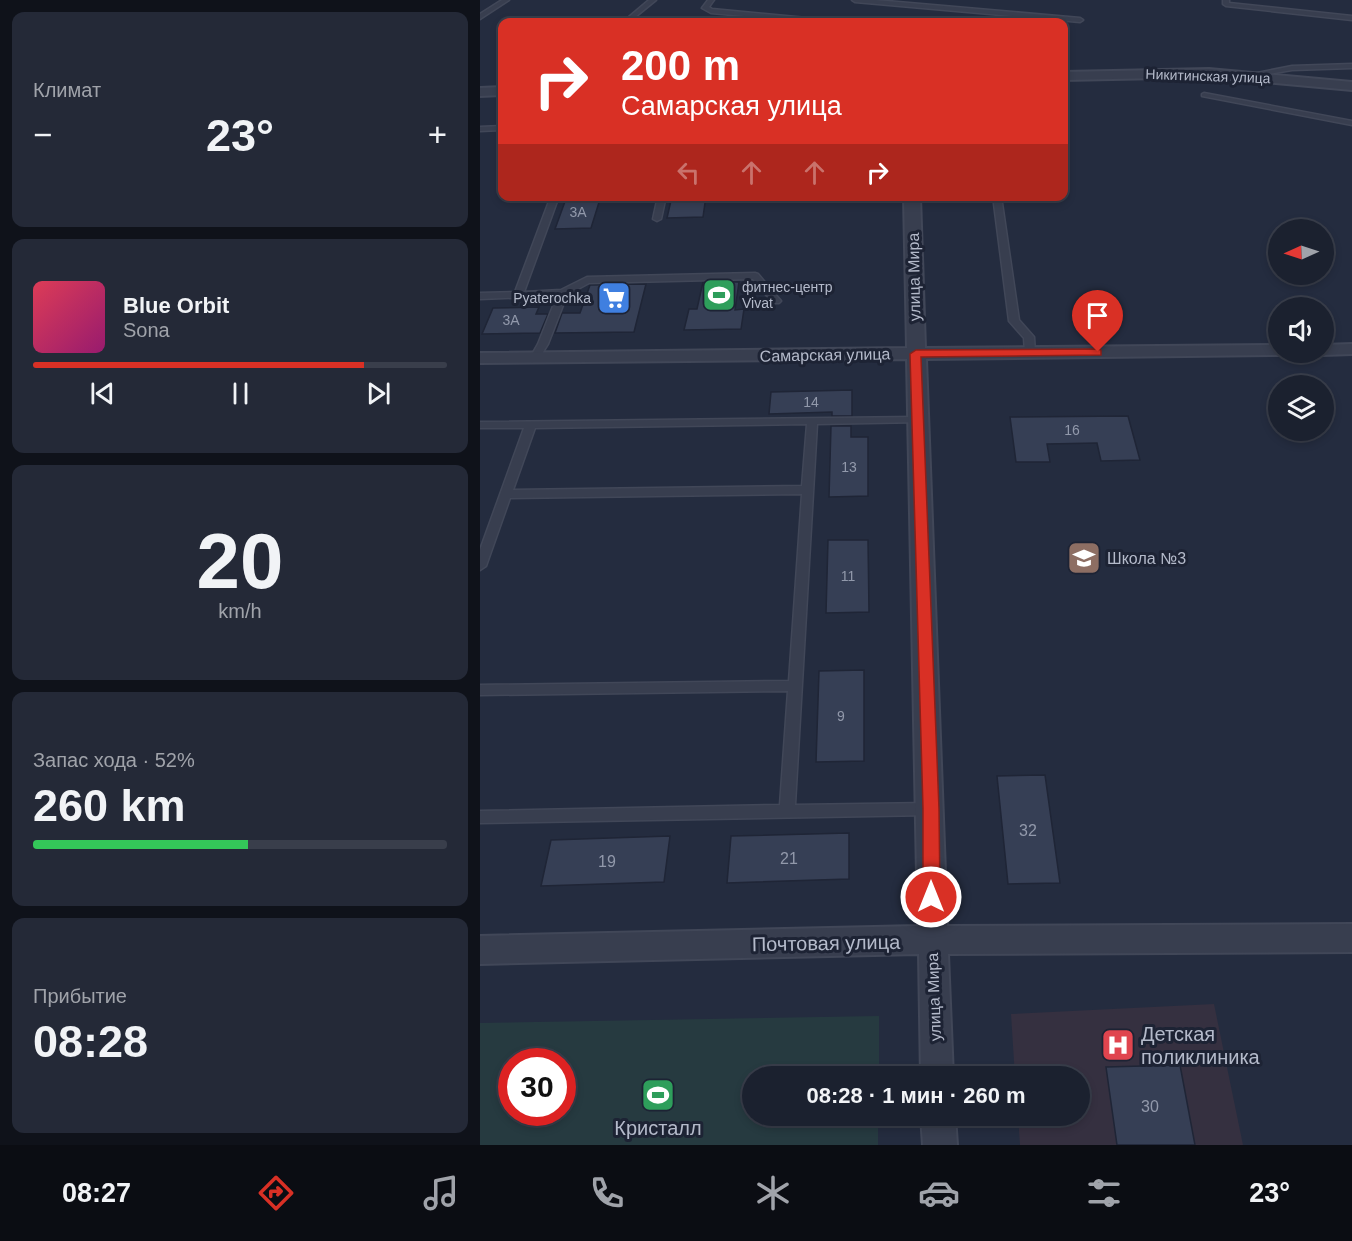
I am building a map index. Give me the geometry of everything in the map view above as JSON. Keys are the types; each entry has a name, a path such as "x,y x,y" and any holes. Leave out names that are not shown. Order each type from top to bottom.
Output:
{"street":[{"name":"Никитинская улица","path":"1068,76 1209,73 1352,86"},
{"path":"480,92 498,91"},
{"name":"улица Мира","path":"912,201 937,1066"},
{"path":"1334,350 1352,349"},
{"name":"Самарская улица","path":"480,358 1268,350"},
{"name":"Почтовая улица","path":"480,950 932,940 1352,938"},
{"path":"939,1126 940,1145"}],"lane":[{"path":"480,17 506,0"},
{"path":"631,18 653,0"},
{"path":"711,0 705,8 711,11 785,18"},
{"path":"855,0 1057,18"},
{"path":"943,8 948,0"},
{"path":"1226,0 1226,4 1352,18"},
{"path":"1068,19 1080,20"},
{"path":"1250,75 1292,68 1352,66"},
{"path":"1204,95 1352,123"},
{"path":"480,129 498,128"},
{"path":"519,294 553,201"},
{"path":"657,219 661,201"},
{"path":"998,201 1014,321 1029,338 1030,353"},
{"path":"480,296 563,293 587,280 755,276 776,301"},
{"path":"535,358 543,344 563,293"},
{"path":"480,425 918,420"},
{"path":"787,813 812,421"},
{"path":"480,566 531,424"},
{"path":"506,494 808,490"},
{"path":"480,690 795,686"},
{"path":"480,817 931,809"}],"shaded area":[{"name":"Детская поликлиника","path":"1214,1004 1243,1145 1020,1145 1019,1126 1090,1126 1090,1066 1014,1066 1011,1014"},
{"name":"Кристалл","path":"879,1016 879,1066 742,1066 742,1126 878,1126 878,1145 480,1145 480,1023"}],"building":[{"path":"565,201 599,201 591,228 555,229"},
{"path":"671,201 705,201 703,217 667,218"},
{"name":"фитнес-центр Vivat","path":"703,282 739,282 735,310 744,309 741,329 684,330 689,309 697,309"},
{"name":"Pyaterochka","path":"646,284 634,332 555,333 562,313 580,313 590,285"},
{"path":"539,307 536,314 548,314 540,333 482,334 493,308"},
{"path":"852,390 852,416 832,416 832,412 769,414 771,392"},
{"path":"1128,416 1140,460 1101,461 1097,443 1047,444 1050,462 1016,462 1010,417"},
{"path":"831,426 851,426 851,437 868,437 868,496 829,497"},
{"path":"828,540 868,540 869,612 826,613"},
{"path":"864,670 864,761 816,762 819,671"},
{"path":"1045,775 1060,883 1008,884 997,776"},
{"path":"849,833 849,879 727,883 731,836"},
{"path":"670,836 664,882 541,886 551,840"},
{"path":"1180,1065 1195,1145 1117,1145 1106,1067"}],"place":[{"name":"фитнес-центр Vivat","path":"719,295"},
{"name":"Pyaterochka","path":"614,298"},
{"name":"Школа №3","path":"1084,558"},
{"name":"Детская поликлиника","path":"1118,1045"},
{"name":"Кристалл","path":"658,1095"}],"route":[{"path":"931,897 931,809 916,354 1098,352"}]}
